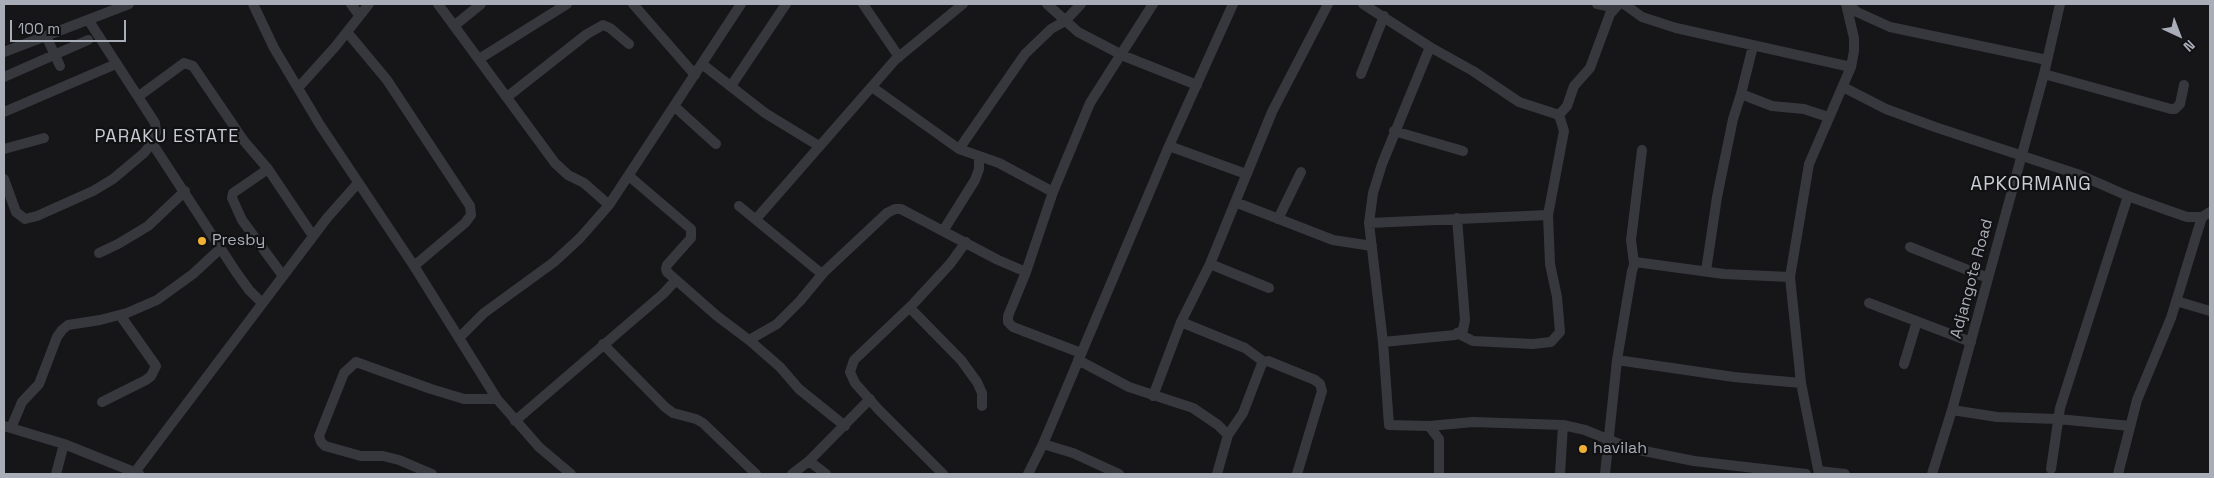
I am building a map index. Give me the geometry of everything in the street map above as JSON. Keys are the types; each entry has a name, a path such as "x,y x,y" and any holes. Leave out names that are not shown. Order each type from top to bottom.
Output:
{"street":[{"path":"4,52 89,21 129,4"},
{"path":"252,4 274,48 298,88 358,183 414,266 497,399 539,446 571,474"},
{"path":"352,4 359,15"},
{"path":"298,88 369,4"},
{"path":"438,4 555,163 568,175 584,183 609,205"},
{"path":"454,26 481,4"},
{"path":"479,59 567,4"},
{"path":"633,4 695,75"},
{"path":"459,338 484,313 554,262 580,238 609,205 741,4"},
{"path":"731,86 786,4"},
{"path":"863,4 899,57"},
{"path":"756,219 899,57 964,4"},
{"path":"1047,4 1078,32 1121,54 1197,85"},
{"path":"959,148 1025,54 1051,29 1065,21 1081,4"},
{"path":"1153,4 1090,103 1053,192 1026,272 1008,316 1008,322 1012,327 1080,357 1129,387 1193,408 1218,425 1228,435"},
{"path":"1028,474 1043,444 1169,146 1233,4"},
{"path":"1153,396 1181,322 1210,264 1272,112 1328,4"},
{"path":"1363,4 1430,47 1473,71 1519,102 1558,115"},
{"path":"1597,4 1619,5 1642,17 1676,28 1851,68"},
{"path":"1847,4 1857,12 1890,27 2047,60"},
{"path":"1846,474 1819,473 1801,383 1790,277 1809,164 1851,68 1854,38 1847,4"},
{"name":"Adjangote Road","path":"1932,474 1952,410 2044,74 2060,4"},
{"path":"1558,115 1566,106 1574,86 1590,68 1606,22 1619,5"},
{"path":"1361,74 1384,16"},
{"path":"4,178 16,212 25,219 37,216 93,191 125,168 152,142 156,127 139,96 89,21"},
{"path":"507,97 586,34 603,25 610,28 629,44"},
{"path":"347,32 387,80 470,206 471,215 465,224 414,266"},
{"path":"46,36 60,66"},
{"path":"4,77 88,40"},
{"path":"1706,271 1717,197 1733,119 1753,46"},
{"path":"1430,47 1394,131 1373,193 1369,223 1389,425 1429,426 1473,422 1563,425 1585,430 1610,442 1629,448 1694,461 1806,474"},
{"path":"139,96 184,64 188,63 193,66 244,141 268,169 313,236"},
{"path":"4,112 116,64"},
{"path":"702,64 765,112 819,146"},
{"path":"2044,74 2171,109 2175,109 2180,104 2184,85"},
{"path":"872,87 959,148 999,163 1053,192"},
{"path":"1843,87 1886,109 2080,175 2128,196 2187,217 2206,214 2171,318 2137,400 2118,474"},
{"path":"1741,94 1772,106 1804,109 1828,117"},
{"path":"674,106 716,144"},
{"path":"1457,333 1473,341 1533,344 1551,342 1560,332 1557,297 1550,264 1548,215 1564,131 1558,115"},
{"path":"1394,131 1463,151"},
{"path":"4,149 44,138"},
{"path":"152,142 249,290 262,303"},
{"path":"1169,146 1246,174"},
{"path":"1605,474 1610,442 1617,360 1634,263 1631,240 1642,150"},
{"path":"944,231 975,180 979,169 979,156"},
{"path":"268,169 233,193 232,198 242,220 283,276"},
{"path":"1278,219 1301,172"},
{"path":"629,176 691,229 691,238 666,269 717,316 780,367 799,389 845,426"},
{"path":"221,248 193,274 157,300 120,315 68,325 62,330 57,337 40,384 22,402 7,427 64,444 138,473 262,303 313,236 358,183"},
{"path":"99,252 118,244 148,226 184,191"},
{"path":"2051,469 2058,419 2128,196"},
{"path":"1235,202 1341,243 1372,246"},
{"path":"739,206 822,274"},
{"path":"749,340 778,324 822,274 887,213 895,208 901,209 998,260 1026,272"},
{"path":"1369,223 1548,215"},
{"path":"1382,342 1457,333 1463,330 1465,320 1457,218"},
{"path":"943,474 927,460 870,400 855,383 850,372 854,360 910,308 950,264 966,242"},
{"path":"1910,247 1988,278"},
{"path":"1634,263 1646,262 1724,274 1790,277"},
{"path":"1210,264 1269,288"},
{"path":"516,421 663,294 676,280"},
{"path":"2176,302 2210,311"},
{"path":"1870,303 1971,342"},
{"path":"910,308 961,360 977,382 982,393 982,406"},
{"path":"102,402 146,380 151,376 156,366 120,315"},
{"path":"1181,322 1245,348 1264,362 1268,361 1320,384 1322,391 1297,474"},
{"path":"1904,364 1918,322"},
{"path":"603,344 665,407 673,413 703,423 756,474"},
{"path":"1617,360 1734,377 1801,383"},
{"path":"432,474 399,460 383,456 361,456 325,446 321,442 319,436 344,373 356,362 431,390 464,399 497,399"},
{"path":"1218,474 1228,435 1242,413 1264,362"},
{"path":"792,474 809,461 870,400"},
{"path":"1952,410 1997,416 2058,419 2130,426"},
{"path":"1560,474 1563,425"},
{"path":"1429,426 1439,439 1439,474"},
{"path":"56,474 64,444"},
{"path":"1043,444 1073,453 1119,474"},
{"path":"809,461 826,474"}],"place":[{"name":"Presby","path":"202,241"},
{"name":"havilah","path":"1583,449"}],"district":[{"name":"PARAKU ESTATE","path":"167,137"},
{"name":"APKORMANG","path":"2031,185"}]}
